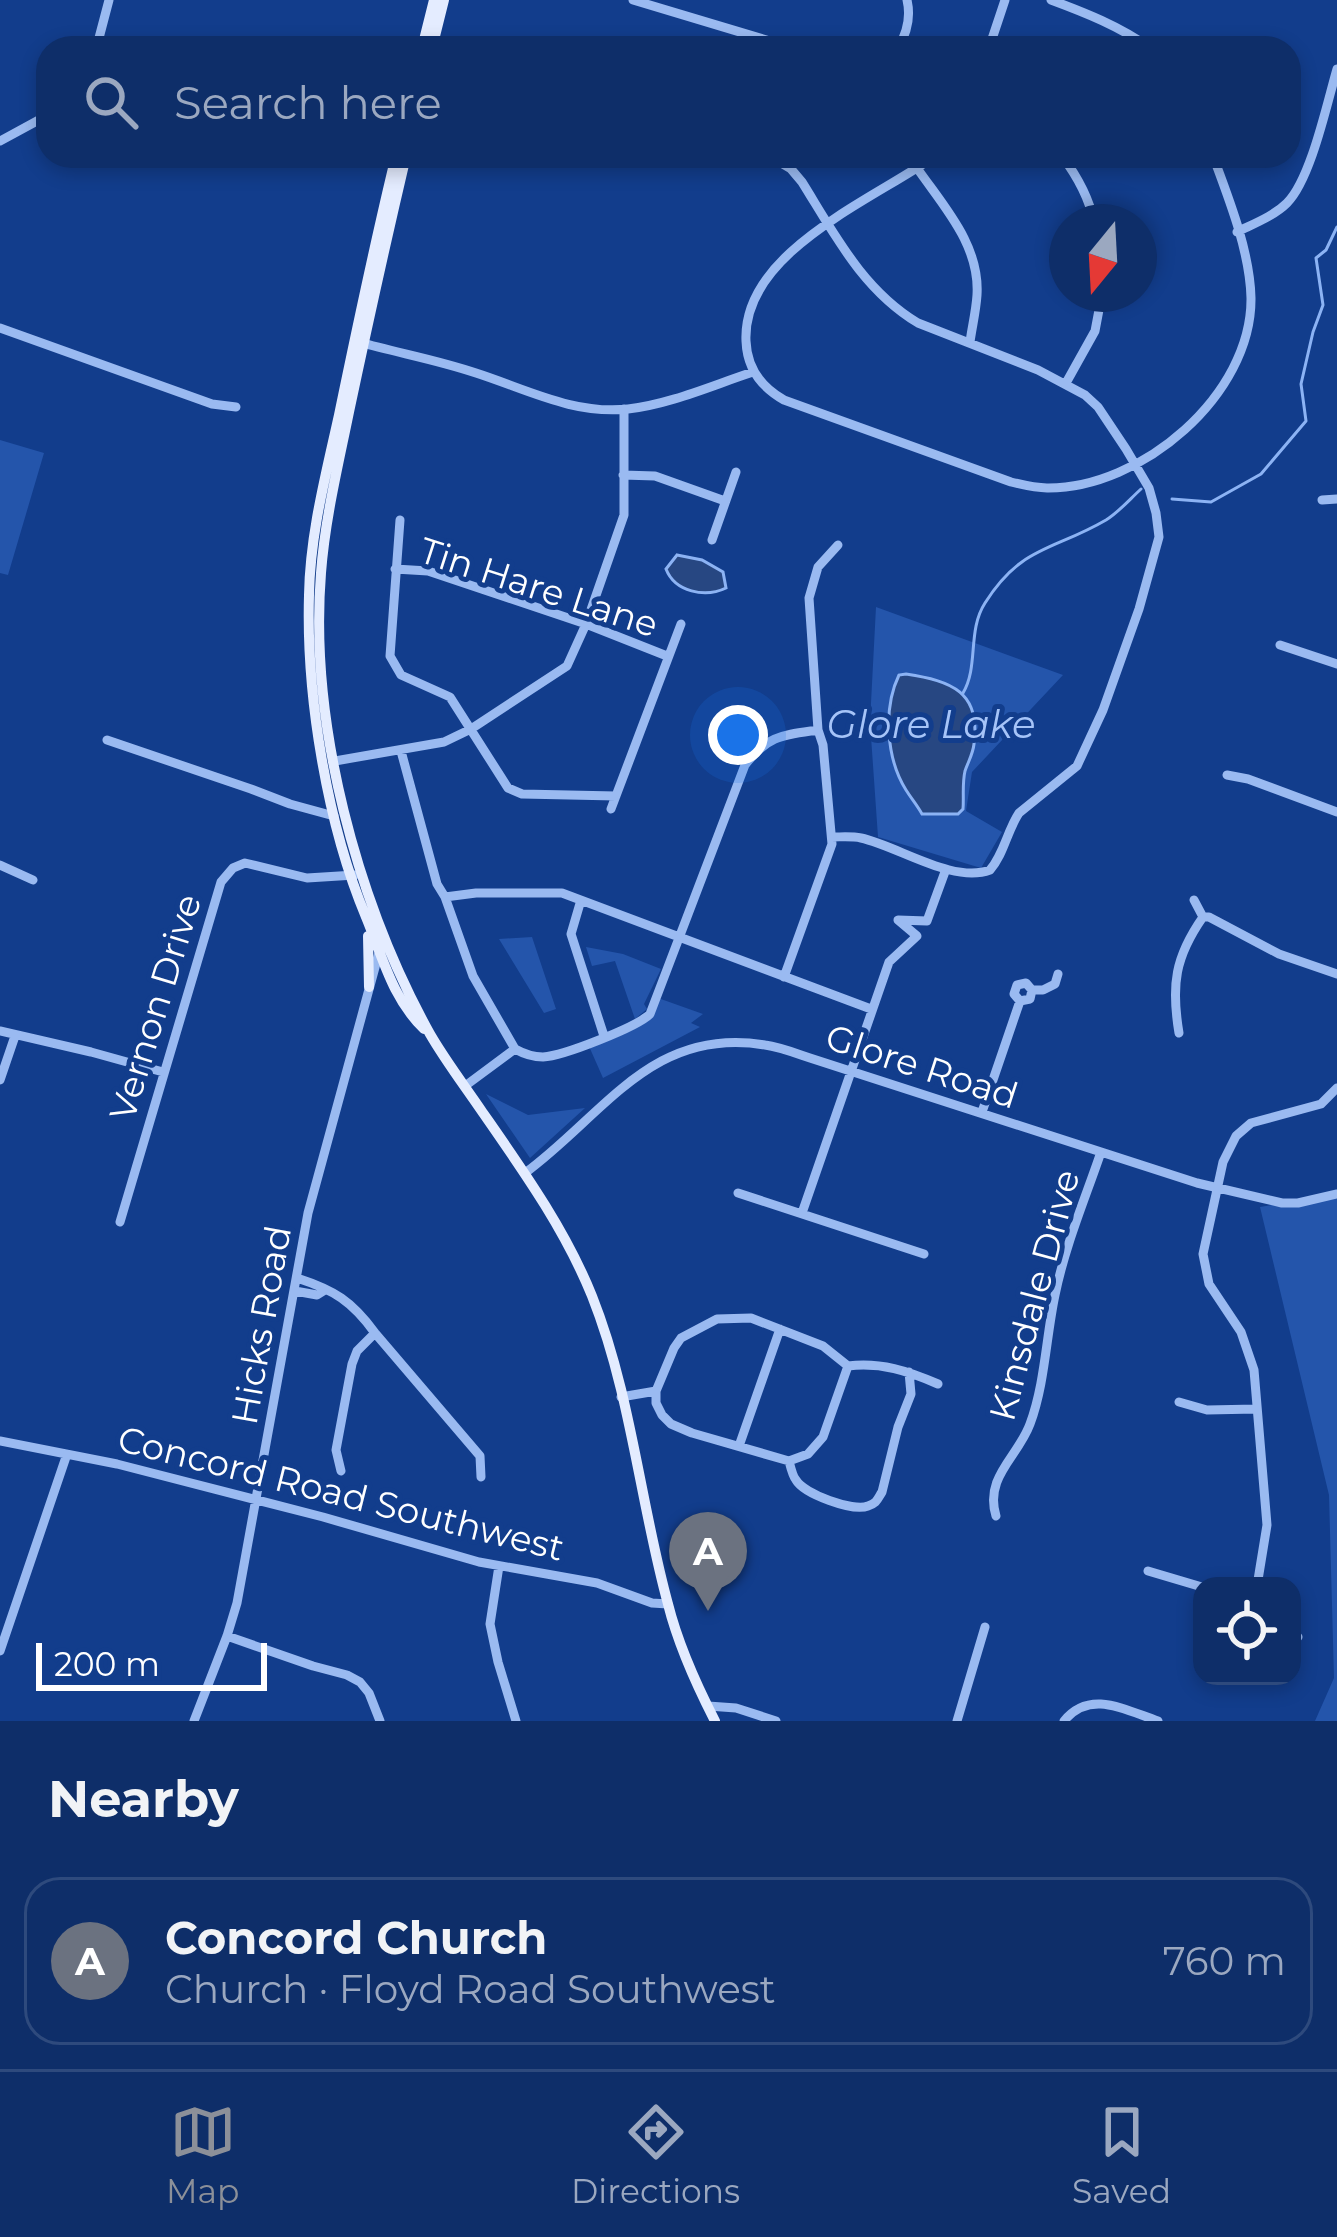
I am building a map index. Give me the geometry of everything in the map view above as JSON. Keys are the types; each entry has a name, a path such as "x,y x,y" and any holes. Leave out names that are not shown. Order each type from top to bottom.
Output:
{"main road":[{"path":"425,36 434,0"},
{"path":"435,36 444,0"},
{"path":"369,986 370,950 334,761 320,643 321,574 394,168"},
{"path":"403,168 318,513 308,593 310,662 334,816 383,938 431,1036 525,1173 585,1280 609,1345 668,1604 715,1721"},
{"path":"362,909 395,993 431,1036"}],"street":[{"path":"100,36 109,0"},
{"path":"633,0 753,36"},
{"path":"905,36 907,0"},
{"path":"993,36 1005,0"},
{"path":"1051,0 1130,36"},
{"path":"1237,232 1273,213 1296,190 1337,69"},
{"path":"0,141 36,122"},
{"path":"788,168 875,292 918,323 1066,383 1098,407 1149,488 1159,538 1123,657 1077,766 1019,813 990,870 969,874 859,837 832,837"},
{"path":"970,342 977,293 975,264 968,242 917,168 829,224 779,263 752,300 745,338 753,372 784,400 1032,487 1070,487 1104,478 1161,450 1204,411 1241,352 1251,297 1246,258 1217,168"},
{"path":"1071,168 1090,204"},
{"path":"1066,383 1095,331 1099,312"},
{"path":"0,328 212,404 236,407"},
{"path":"359,342 585,408 624,409 753,372"},
{"path":"334,761 444,742 567,666 624,515 624,409"},
{"path":"712,540 736,472"},
{"path":"622,476 655,476 725,501"},
{"path":"1322,500 1337,499"},
{"path":"400,520 390,656 401,675 450,697 508,788 543,796 616,796"},
{"path":"784,977 832,837 818,730 809,598 818,567 838,545"},
{"name":"Tin Hare Lane","path":"395,569 428,571 667,656"},
{"path":"611,809 681,624"},
{"path":"1280,645 1337,664"},
{"path":"401,751 437,884 473,976 515,1049 542,1057 634,1026 650,1014 745,765 759,747 778,736 818,730"},
{"path":"107,740 334,816"},
{"path":"1227,776 1248,779 1337,812"},
{"name":"Vernon Drive","path":"120,1222 221,882 232,868 245,863 308,878 356,875"},
{"path":"0,865 33,880"},
{"path":"802,1213 889,962 917,935 898,920 928,921 946,868"},
{"path":"445,897 562,893 872,1009"},
{"path":"580,900 571,934 604,1036"},
{"path":"1194,900 1203,917"},
{"path":"1179,1033 1176,973 1185,946 1203,917 1280,954 1337,974"},
{"name":"Hicks Road","path":"194,1721 241,1586 314,1187 383,938"},
{"path":"982,1112 1020,1001 1030,999 1032,990 1050,988 1058,974"},
{"path":"362,1017 379,986 395,993"},
{"path":"0,1031 163,1072"},
{"path":"0,1080 15,1036"},
{"name":"Glore Road","path":"525,1173 621,1087 676,1053 729,1042 766,1045 1217,1187 1282,1203 1337,1194"},
{"path":"464,1086 515,1049"},
{"path":"1258,1577 1267,1525 1254,1370 1241,1332 1209,1284 1202,1254 1225,1156 1245,1127 1322,1104 1337,1088"},
{"name":"Kinsdale Drive","path":"996,1516 994,1485 1033,1419 1057,1284 1101,1152"},
{"path":"738,1192 924,1254"},
{"path":"297,1278 350,1302 480,1456 482,1478"},
{"path":"296,1291 317,1294 325,1290"},
{"path":"848,1366 823,1437 808,1454 789,1461 671,1424 656,1403 656,1391 681,1338 717,1319 751,1318 823,1346 848,1366 880,1365 938,1384"},
{"path":"739,1446 780,1330"},
{"path":"340,1472 336,1450 352,1364 375,1333"},
{"path":"789,1461 796,1482 807,1491 850,1507 866,1507 877,1500 911,1394 909,1372"},
{"path":"621,1396 656,1391"},
{"path":"1179,1402 1207,1410 1256,1409"},
{"name":"Concord Road Southwest","path":"0,1441 668,1604"},
{"path":"0,1651 67,1454"},
{"path":"500,1566 490,1624 516,1721"},
{"path":"1148,1571 1193,1584"},
{"path":"957,1721 985,1628"},
{"path":"227,1636 360,1682 380,1721"},
{"path":"1064,1721 1078,1706 1095,1702 1158,1721"},
{"path":"708,1706 736,1708 776,1721"}],"shaded area":[{"path":"0,440 44,453 8,575 0,573"},
{"path":"876,607 1063,675 972,772 966,811 1002,832 981,868 878,837 870,722"},
{"path":"532,937 556,1009 544,1013 499,939"},
{"path":"586,947 623,954 661,969 644,1004 647,1009 635,1019 615,961 592,966"},
{"path":"658,998 703,1014 691,1023 700,1027 603,1078 588,1044 653,1010"},
{"path":"486,1094 528,1115 585,1108 530,1158"},
{"path":"1337,1194 1337,1721 1315,1721 1334,1678 1329,1495 1260,1207"}],"water":[{"path":"677,555 702,560 723,572 726,588 700,592 683,588 666,569"},
{"name":"Glore Lake","path":"899,675 950,686 973,712 974,744 964,776 963,809 958,814 922,814 899,777 889,717"}],"waterway":[{"path":"1172,499 1211,502 1261,474 1306,421 1301,384 1323,305 1316,258 1326,250 1337,227"},
{"path":"963,693 980,614 999,584 1039,551 1106,520 1141,489"}],"place":[{"name":"Concord Church","path":"708,1611"}]}
